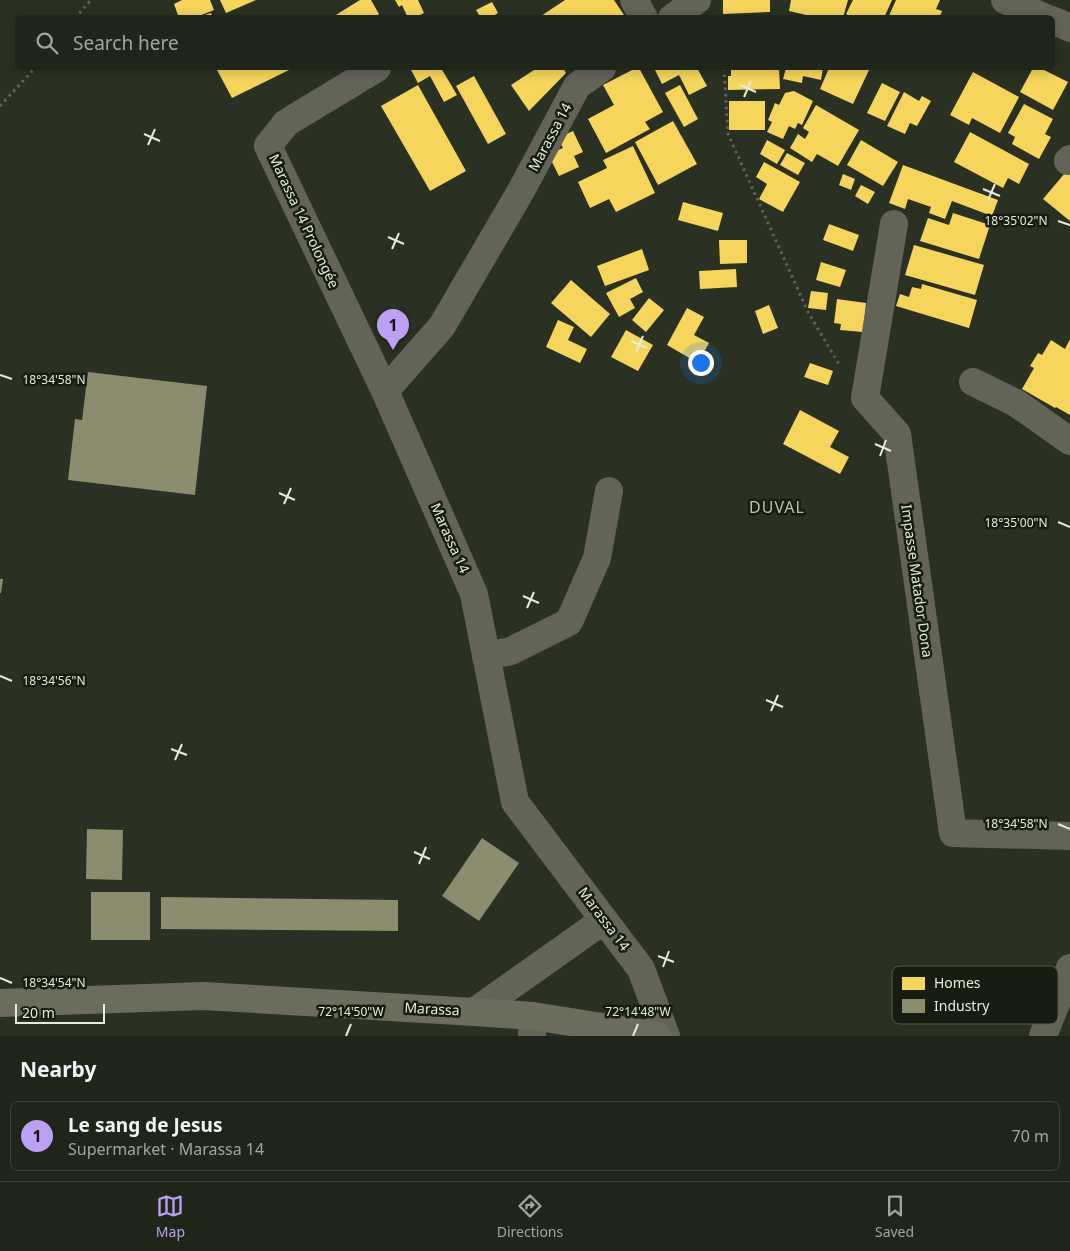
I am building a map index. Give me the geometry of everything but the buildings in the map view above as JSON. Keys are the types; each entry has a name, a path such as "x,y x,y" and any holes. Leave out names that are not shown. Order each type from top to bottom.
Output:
{"main road":[{"name":"Marassa","path":"0,1003 204,996 474,1012 533,1026 658,1036"}],"street":[{"path":"634,0 642,15"},
{"path":"676,15 697,0"},
{"path":"1005,0 1039,15"},
{"path":"1055,21 1070,28"},
{"name":"Marassa 14 Prolongée","path":"373,70 286,123 268,146 385,391"},
{"name":"Marassa 14","path":"599,70 577,86 522,189 442,326 385,391 474,594 515,802 641,969 666,1036"},
{"name":"Impasse Matador Dona","path":"894,224 865,398 897,434 952,832 1070,836"},
{"path":"973,382 1016,403 1070,441"},
{"path":"486,656 511,651 569,622 597,558 609,491"},
{"path":"474,1012 604,920"},
{"path":"1058,998 1070,968"},
{"path":"1043,1036 1048,1024"}],"path":[{"path":"78,15 91,0"},
{"path":"0,106 33,70"},
{"path":"724,70 728,134 740,157 808,312 842,370 868,380"}],"place":[{"name":"Le sang de Jesus","path":"393,350"}],"district":[{"name":"DUVAL","path":"777,507"}]}
